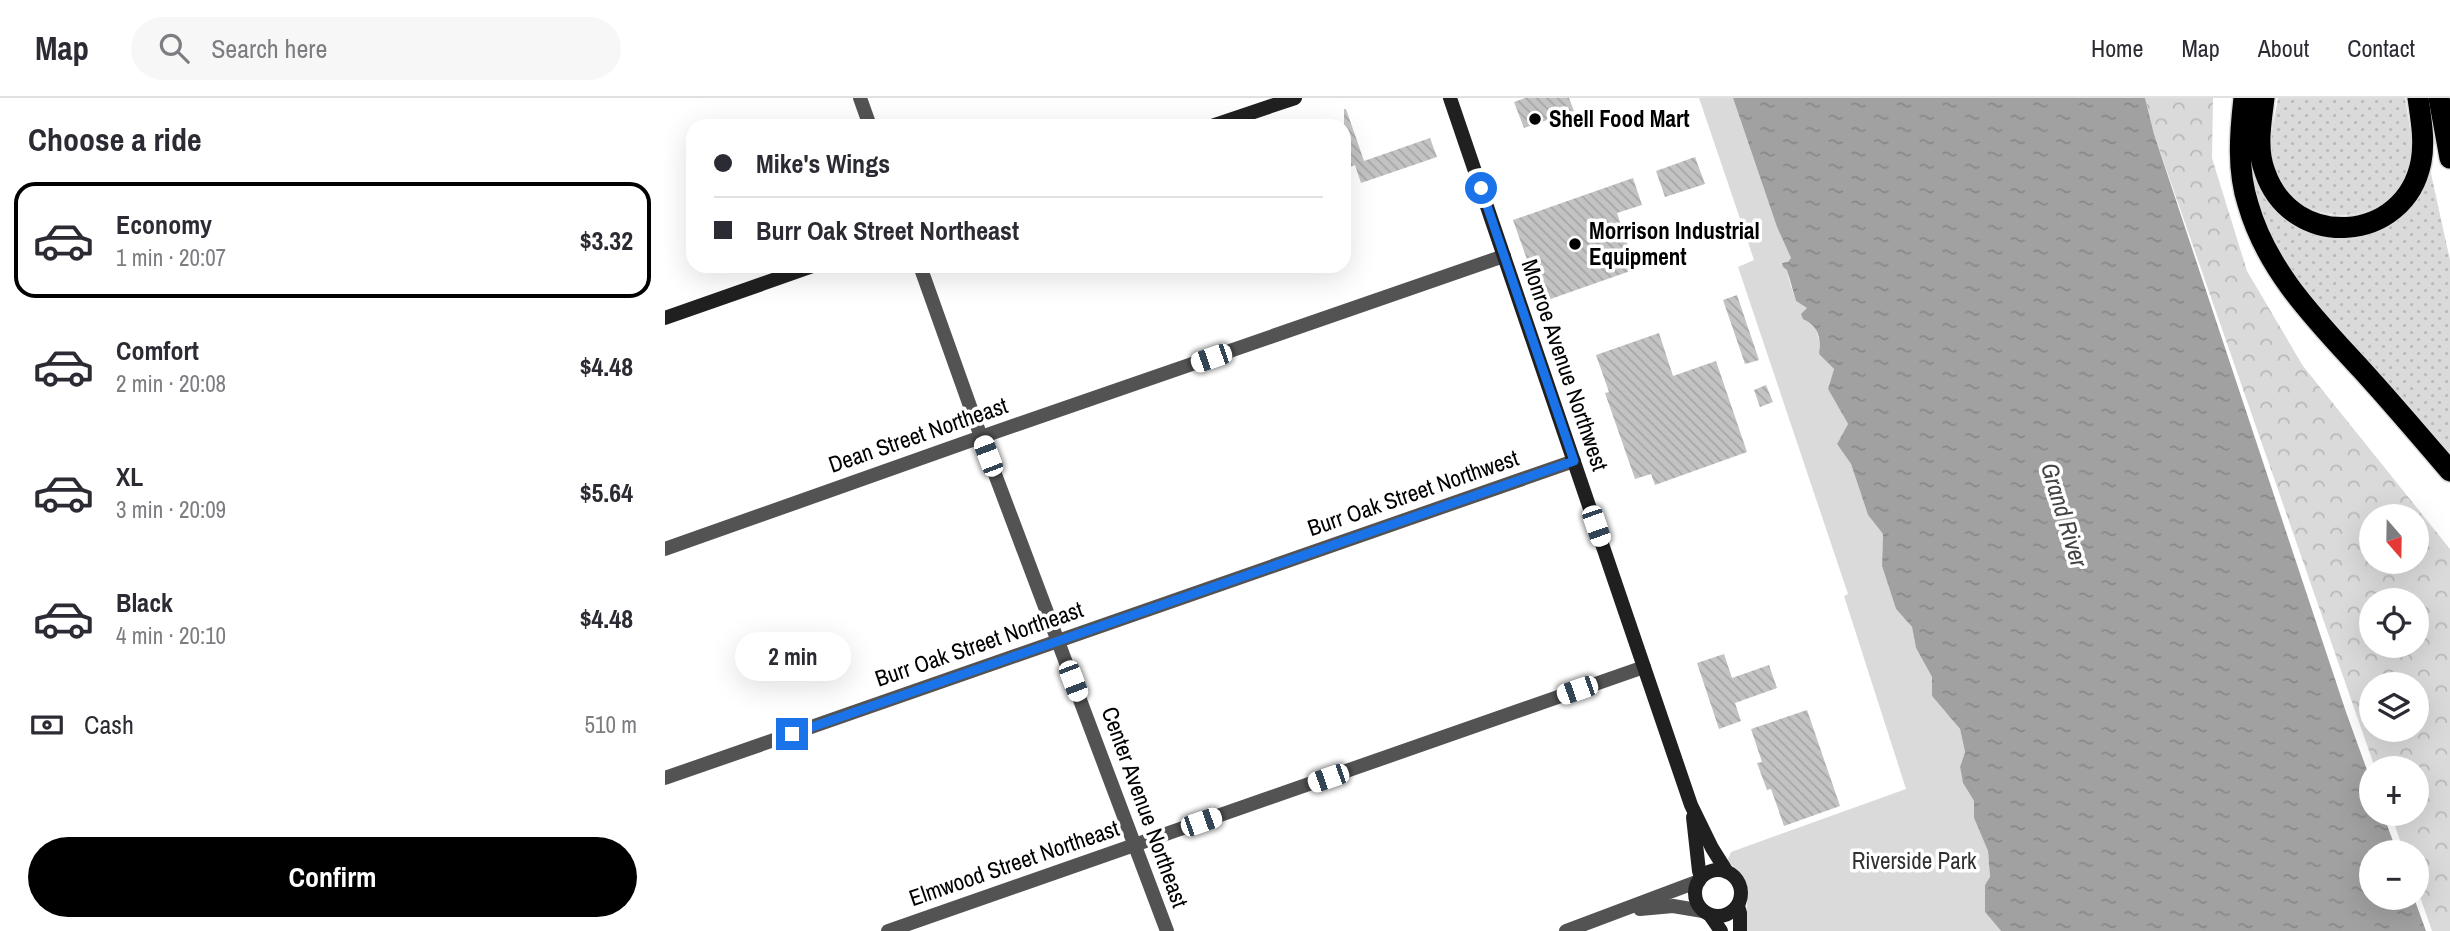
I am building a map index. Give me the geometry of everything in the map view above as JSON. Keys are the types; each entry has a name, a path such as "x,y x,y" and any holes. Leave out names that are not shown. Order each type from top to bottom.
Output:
{"highway":[{"path":"2244,98 2240,137 2243,182 2247,202 2263,246 2280,274 2314,318 2450,471"},
{"path":"2264,98 2260,146 2263,170 2271,189 2283,206 2304,220 2321,226 2344,228 2370,223 2389,213 2411,187 2423,151 2418,98"},
{"path":"2439,98 2450,158"}],"main road":[{"path":"1233,119 1295,98"},
{"name":"Monroe Avenue Northwest","path":"1450,98 1691,806 1727,872"},
{"path":"665,318 793,273"},
{"name":"Monroe Avenue Northwest","path":"1691,806 1700,879"},
{"path":"1707,913 1729,914 1738,906 1741,886 1735,876 1727,872 1713,871 1700,879 1695,894 1696,900 1721,931"},
{"path":"1738,906 1740,931"}],"street":[{"path":"860,98 868,119"},
{"name":"Dean Street Northeast","path":"665,549 1504,256"},
{"name":"Center Avenue Northeast","path":"922,273 981,437 1167,931"},
{"name":"Burr Oak Street Northwest","path":"1268,568 1574,461"},
{"name":"Burr Oak Street Northeast","path":"665,778 1268,568"},
{"name":"Elmwood Street Northeast","path":"888,931 1644,667"},
{"path":"1566,931 1628,910 1700,879"},
{"path":"1628,910 1673,906 1707,913"}],"green space":[{"name":"Riverside Park","path":"1699,98 1733,98 1777,227 1791,258 1788,274 1796,301 1807,308 1818,335 1819,354 1834,369 1828,389 1848,424 1837,444 1851,464 1868,515 1883,534 1882,566 1896,609 1912,627 1916,648 1932,677 1932,696 1960,729 1965,752 1960,767 1963,783 1974,801 1974,818 1988,851 1990,877 1985,912 2001,931 1745,931 1746,893 1741,876 1727,861 1731,852 1906,789 1844,596 1848,594 1738,267 1754,260"},
{"path":"2145,98 2213,98 2212,158 2247,271 2303,366 2414,504 2359,504 2359,574 2429,574 2429,523 2450,549 2450,931 2432,931 2425,910 2429,910 2429,840 2400,840 2395,826 2429,826 2429,756 2371,756 2366,742 2429,742 2429,672 2359,672 2359,722 2154,134"},
{"path":"2278,98 2405,98 2411,154 2400,186 2384,203 2363,212 2339,215 2316,211 2296,199 2280,181 2271,157"},
{"path":"2250,163 2264,196 2272,208 2283,217 2309,230 2343,236 2430,169 2450,260 2450,459 2305,294 2282,260 2258,207"}],"water":[{"name":"Grand River","path":"1733,98 2145,98 2154,134 2362,756 2359,756 2359,826 2387,826 2393,840 2359,840 2359,910 2418,910 2426,931 2001,931 1985,912 1985,885 1990,877 1988,851 1974,818 1974,801 1963,783 1960,767 1965,752 1960,729 1932,696 1932,677 1916,648 1912,627 1896,609 1882,566 1883,534 1868,515 1851,464 1837,444 1848,424 1828,389 1834,369 1819,354 1818,333 1813,325 1803,319 1801,314 1807,308 1796,301 1787,270 1783,267 1782,263 1791,258 1777,227"}],"building":[{"name":"Shell Food Mart","path":"1525,98 1569,98 1574,111 1524,128 1514,102"},
{"path":"1344,109 1346,109 1349,119 1344,119"},
{"path":"1351,123 1364,161 1430,138 1437,157 1361,183 1355,165 1351,166"},
{"path":"1695,157 1705,184 1665,197 1656,171"},
{"name":"Morrison Industrial Equipment","path":"1633,178 1642,205 1617,213 1636,269 1542,302 1513,220"},
{"path":"1737,295 1759,360 1745,364 1723,300"},
{"path":"1659,333 1673,376 1716,361 1747,452 1655,485 1651,474 1635,479 1605,393 1609,392 1596,355"},
{"path":"1766,385 1773,402 1760,407 1754,390"},
{"path":"1724,654 1732,678 1769,665 1777,688 1735,703 1741,721 1719,729 1697,663"},
{"path":"1807,710 1840,806 1784,826 1771,789 1767,790 1757,763 1762,762 1751,729"}],"place":[{"name":"Shell Food Mart","path":"1535,119"},
{"name":"Morrison Industrial Equipment","path":"1575,244"}],"route":[{"path":"792,734 1574,461 1481,188"}]}
